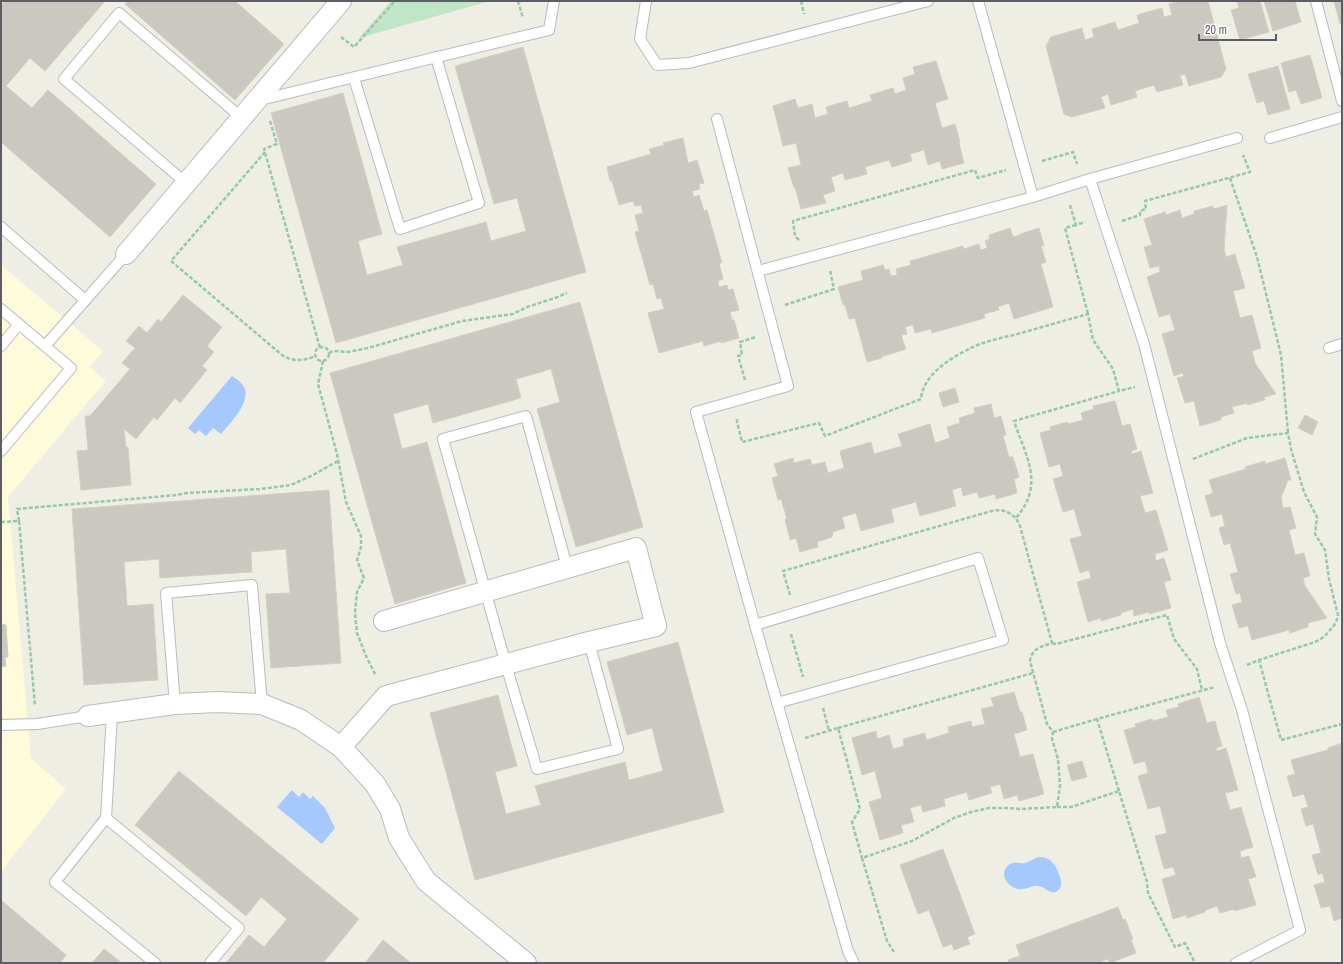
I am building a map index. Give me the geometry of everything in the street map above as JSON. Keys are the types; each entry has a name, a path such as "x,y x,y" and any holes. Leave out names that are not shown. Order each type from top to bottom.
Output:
{"street":[{"path":"126,254 341,1"},
{"path":"341,747 386,696 588,642 656,626 636,548 384,621"},
{"path":"88,716 112,714 175,704 218,702 262,704 302,720 341,747 375,784 390,809 399,838 426,881 526,963"}],"lane":[{"path":"257,101 549,30 554,1"},
{"path":"646,1 640,39 657,65 690,63 928,1"},
{"path":"978,1 1033,197"},
{"path":"1316,1 1342,101"},
{"path":"186,183 64,79 119,13 242,118"},
{"path":"354,78 400,229 479,203 436,57"},
{"path":"1270,138 1342,117"},
{"path":"718,119 788,386 696,412 848,951 854,963"},
{"path":"758,271 1033,197 1090,179 1237,138"},
{"path":"1090,179 1144,344 1220,643 1242,710 1300,930 1236,963"},
{"path":"1,227 85,300"},
{"path":"45,346 126,254"},
{"path":"1,309 71,368 1,451"},
{"path":"1,346 19,324"},
{"path":"1329,348 1342,344"},
{"path":"567,567 526,416 443,439 485,592 537,769 618,749 588,642"},
{"path":"755,625 978,558 1003,640 777,703"},
{"path":"175,704 166,593 252,585 262,704"},
{"path":"112,714 106,818 55,882 155,963"},
{"path":"1,725 37,724 88,716"},
{"path":"106,818 240,928 210,963"}],"path":[{"path":"339,35 354,47 395,1"},
{"path":"288,93 269,116 277,144 264,149 320,348"},
{"path":"1119,391 1113,369 1093,340 1088,314 1064,228 1090,221 1124,221 1140,215 1140,211 1146,209 1145,201 1250,172 1237,138"},
{"path":"266,152 171,261 288,359 304,360 316,356"},
{"path":"1076,225 1070,204 1078,168 1073,152 978,178 975,170 793,221 795,236 829,268 834,289 786,303 760,336 740,342 742,355 738,356 745,380 737,422 742,442 819,423 825,436 921,399 922,391 926,382 935,372 973,347 1088,314"},
{"path":"1053,732 1216,687 1246,665 1315,642 1324,637 1336,623 1338,615 1329,579 1324,550 1315,534 1317,517 1304,492 1291,449 1288,433 1281,355 1257,257 1230,178"},
{"path":"329,353 348,352 368,348 462,321 513,314 527,307 567,293"},
{"path":"320,348 324,348 329,353"},
{"path":"316,356 316,352 320,348"},
{"path":"329,353 328,357 323,361 318,384 338,461 346,502 361,536 361,547 357,560 364,578 357,592 355,613 357,633 366,656 386,696"},
{"path":"316,356 318,360 323,361"},
{"path":"1052,643 1022,534 1016,518 1025,504 1032,486 1032,473 1014,421 1153,382"},
{"path":"1175,466 1247,438 1288,433"},
{"path":"37,724 17,508 161,497 186,493 259,489 291,485 338,461"},
{"path":"1,522 18,521"},
{"path":"1057,807 1060,779 1058,759 1052,739 1053,732 1047,724 1030,661 1031,654 1036,649 1052,643 1056,644 1167,615 1174,639 1196,669 1202,690"},
{"path":"1260,660 1280,740 1342,724"},
{"path":"792,754 806,738 1033,673"},
{"path":"1097,719 1147,882 1148,893 1175,947 1185,943 1195,963"},
{"path":"838,728 860,809 852,822 887,941 894,952"},
{"path":"862,858 912,841 954,818 970,812 989,808 1020,809 1071,806 1118,791"}],"shaded area":[{"path":"1,265 103,351 90,367 106,381 8,497 31,758 66,789 1,872"}],"green space":[{"path":"391,1 490,1 359,38"}],"water":[{"path":"232,376 241,383 245,390 245,397 240,410 221,434 213,428 206,436 199,430 195,434 188,428"},
{"path":"292,790 299,797 303,792 310,799 313,796 325,808 335,828 322,844 277,807"},
{"path":"1039,857 1048,859 1056,867 1061,882 1059,890 1053,892 1040,886 1018,889 1006,881 1004,872 1010,864 1025,863"}],"building":[{"path":"5,1 105,1 45,71 30,58 6,86 32,108 48,90 156,184 110,237 1,142 1,6"},
{"path":"127,1 235,1 284,44 235,100 125,4"},
{"path":"1179,1 1208,1 1226,69 1221,77 1189,86 1185,74 1180,76 1183,85 1157,92 1154,85 1135,91 1137,97 1111,105 1108,94 1101,97 1105,108 1072,117 1064,114 1046,46 1051,37 1082,28 1085,40 1094,37 1092,29 1115,22 1118,30 1139,23 1137,15 1162,8 1164,17 1172,15 1169,4"},
{"path":"1237,1 1260,1 1269,32 1240,40 1231,10 1239,8"},
{"path":"1264,1 1295,1 1301,22 1273,31"},
{"path":"1334,1 1342,1 1342,23 1340,24"},
{"path":"523,47 586,272 336,343 271,113 343,93 382,234 358,241 367,275 403,265 397,247 486,222 491,241 526,231 517,198 494,204 455,66"},
{"path":"1310,55 1322,98 1301,104 1296,90 1289,92 1281,63"},
{"path":"936,61 948,99 935,103 942,128 955,124 964,163 942,169 940,161 928,165 924,150 910,154 912,161 892,167 889,160 865,167 867,174 845,180 843,173 831,177 835,191 823,195 826,203 801,209 788,168 801,165 796,143 783,146 773,106 795,99 798,108 812,104 815,118 828,114 826,107 847,101 849,108 872,101 870,95 893,88 895,94 906,90 903,78 915,74 913,67"},
{"path":"1278,66 1290,109 1268,115 1264,101 1257,103 1248,74"},
{"path":"683,138 688,163 697,160 704,183 699,184 700,189 692,191 694,197 699,195 704,211 707,210 722,263 719,263 723,279 718,281 719,287 727,285 728,290 733,289 739,310 730,312 739,338 704,346 703,341 659,353 648,313 664,309 661,298 657,299 653,284 650,285 635,232 639,231 635,215 643,213 641,205 635,206 633,201 619,205 612,181 610,181 607,167 651,154 649,149 664,145 663,143"},
{"path":"1227,205 1224,249 1226,257 1235,254 1245,288 1233,291 1240,318 1252,315 1261,348 1252,351 1255,363 1276,394 1264,397 1265,400 1232,407 1234,413 1221,417 1221,420 1200,426 1194,401 1185,403 1177,378 1184,376 1183,373 1174,376 1162,334 1175,330 1170,314 1159,317 1147,277 1160,272 1159,266 1150,268 1144,247 1152,245 1144,219 1165,212 1166,215 1180,210 1182,218 1194,214 1194,211 1213,206 1214,209"},
{"path":"1010,228 1013,237 1039,228 1044,246 1041,246 1046,262 1041,264 1053,307 1014,319 1009,303 998,307 999,310 984,314 985,318 932,333 931,329 915,333 913,325 905,327 907,334 901,335 906,349 867,362 855,318 849,319 838,287 863,280 861,271 883,265 885,270 889,269 891,276 897,275 896,269 911,265 910,261 963,246 964,249 979,244 981,250 987,248 985,241 990,239 989,235"},
{"path":"183,295 222,327 207,346 214,352 202,366 207,370 180,403 175,398 157,420 154,417 136,439 124,429 126,448 128,447 131,485 81,490 77,451 88,450 85,416 90,416 130,369 122,363 135,348 126,341 139,326 147,333 158,319 161,322"},
{"path":"580,302 643,527 576,547 537,409 560,402 551,369 516,379 521,398 433,423 428,404 393,414 402,449 427,442 466,583 395,604 330,373"},
{"path":"955,388 959,402 943,407 939,393"},
{"path":"1115,401 1122,426 1130,424 1137,449 1131,451 1132,454 1141,451 1153,493 1140,496 1145,513 1156,510 1168,550 1155,554 1156,561 1164,558 1171,580 1164,582 1171,608 1149,614 1149,612 1134,616 1133,609 1121,613 1121,615 1101,621 1101,618 1088,622 1077,582 1091,578 1089,570 1080,573 1070,539 1082,536 1074,509 1063,512 1053,479 1063,476 1060,464 1049,467 1040,433 1051,430 1050,427 1067,422 1068,424 1083,420 1081,413 1094,409 1093,406"},
{"path":"991,404 994,418 1001,416 1006,435 1003,436 1009,457 1013,457 1019,477 1014,479 1017,493 996,499 995,494 979,498 977,492 963,496 961,487 952,490 956,506 920,516 916,502 891,509 894,522 861,531 856,513 842,517 845,528 833,532 832,537 817,542 818,547 800,552 796,538 790,540 785,519 787,519 781,499 778,500 772,478 778,476 774,464 793,458 794,463 810,459 812,465 825,462 828,473 844,468 840,451 871,442 874,454 902,446 898,434 930,424 935,443 950,438 947,427 960,423 959,418 975,413 974,408"},
{"path":"1305,415 1318,422 1312,435 1298,428"},
{"path":"1285,458 1291,480 1288,480 1281,498 1283,508 1290,507 1296,528 1289,530 1295,555 1304,553 1310,576 1303,578 1305,586 1327,618 1308,623 1308,627 1290,633 1289,630 1252,640 1248,626 1239,628 1232,605 1242,602 1240,593 1236,594 1230,574 1238,572 1230,543 1224,545 1219,528 1225,526 1222,514 1211,517 1205,496 1213,493 1209,480 1246,469 1245,467 1265,461 1265,464"},
{"path":"329,490 341,663 271,668 266,594 290,593 286,549 251,552 252,572 160,578 159,559 124,562 127,606 153,604 158,680 84,685 72,509"},
{"path":"1,624 6,625 8,657 5,657 6,666 1,667"},
{"path":"678,642 724,812 475,880 430,713 498,695 517,766 495,772 506,814 541,805 535,786 625,762 629,780 663,771 652,728 627,735 607,662"},
{"path":"1014,692 1027,730 1014,734 1020,757 1033,754 1044,794 1019,801 1017,795 1004,799 1000,784 990,787 992,793 969,800 967,792 944,799 945,806 923,812 921,805 910,808 914,822 901,825 903,833 880,840 869,802 882,798 875,771 862,775 852,738 876,731 877,739 889,735 893,749 904,746 903,739 925,733 926,740 949,733 948,727 971,721 972,727 985,724 981,709 994,706 991,698"},
{"path":"1199,697 1207,723 1215,721 1222,746 1216,748 1217,751 1226,748 1238,790 1225,793 1230,810 1241,807 1253,847 1240,851 1241,858 1249,856 1256,877 1248,879 1256,905 1220,913 1217,906 1187,918 1186,915 1173,919 1162,879 1176,875 1173,867 1164,869 1155,836 1167,833 1160,806 1148,809 1138,776 1148,773 1145,761 1134,764 1124,730 1136,727 1135,724 1152,719 1153,721 1168,717 1166,710 1179,707 1178,704"},
{"path":"1342,743 1342,918 1334,921 1330,906 1321,908 1314,885 1325,882 1322,873 1318,875 1312,855 1321,853 1313,824 1306,826 1301,809 1308,807 1304,794 1293,797 1287,776 1295,774 1291,760 1328,750 1328,748"},
{"path":"1082,761 1087,777 1072,781 1067,765"},
{"path":"179,771 359,919 323,963 226,963 249,935 264,947 287,919 261,897 246,916 135,825"},
{"path":"943,849 975,934 967,937 970,944 954,950 952,944 943,947 929,910 918,914 900,865"},
{"path":"1,900 66,955 60,963 1,963"},
{"path":"1118,907 1123,920 1125,919 1133,939 1131,940 1136,953 1110,963 1108,959 1097,963 1009,963 1008,960 1020,956 1016,945"},
{"path":"383,940 411,963 365,963"},
{"path":"104,949 122,963 92,963"}]}
